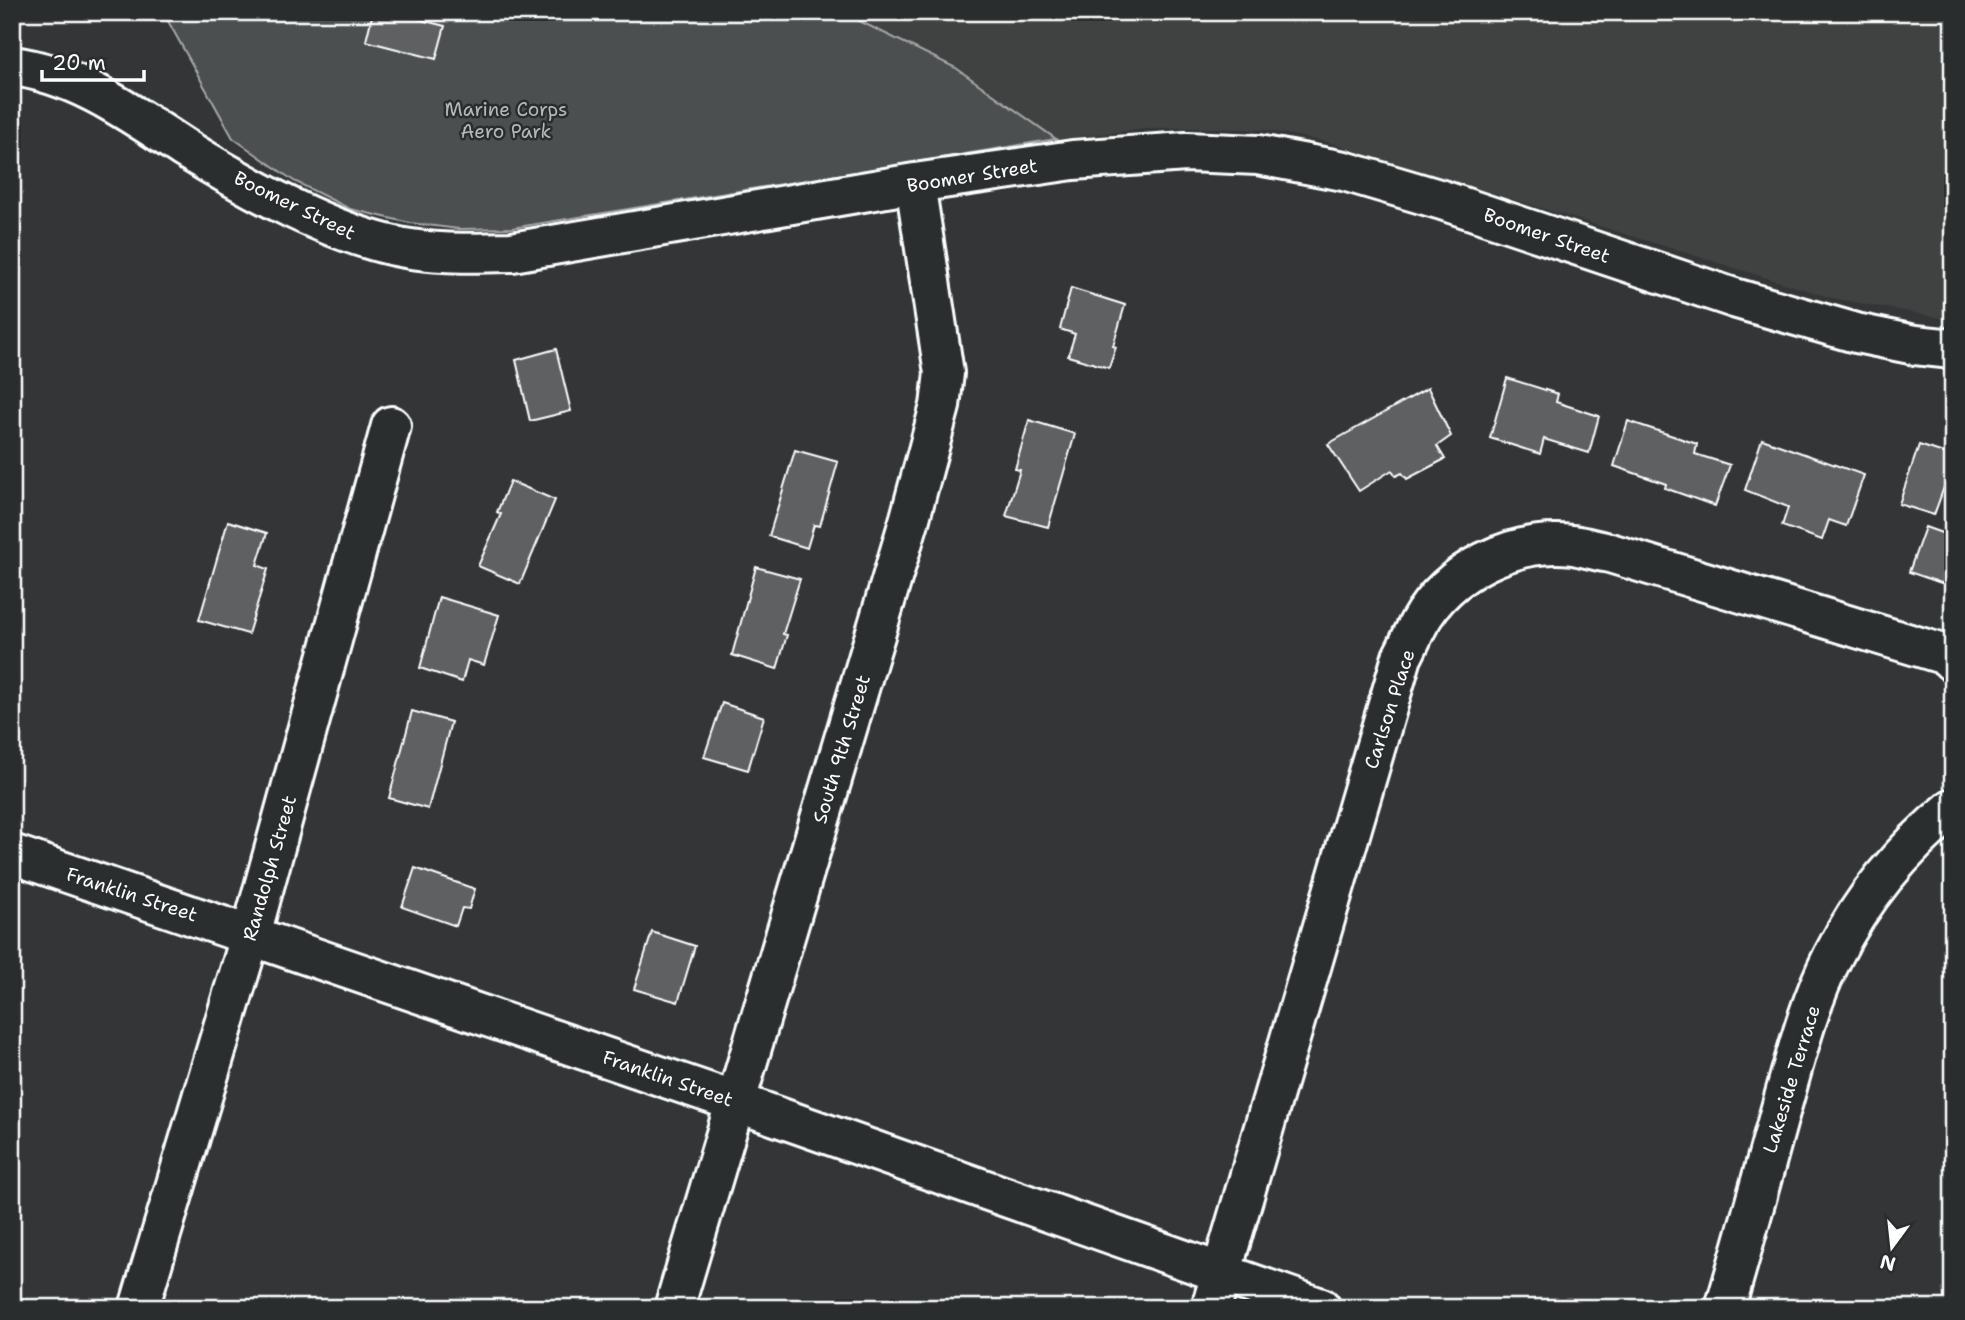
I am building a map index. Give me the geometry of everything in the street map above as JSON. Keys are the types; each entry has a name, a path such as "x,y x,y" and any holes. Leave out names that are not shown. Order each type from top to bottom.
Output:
{"street":[{"name":"Boomer Street","path":"12,66 39,69 87,88 187,149 315,219 360,237 411,249 467,254 512,252 915,183 1073,160 1186,152 1258,155 1344,171 1430,196 1734,298 1856,333 1915,345 1953,349"},
{"name":"South 9th Street","path":"674,1308 910,518 940,406 944,373 915,183"},
{"name":"Randolph Street","path":"139,1308 251,934 391,426"},
{"name":"Carlson Place","path":"1216,1290 1402,657 1420,621 1449,586 1472,569 1519,549 1573,545 1946,655 1953,662"},
{"name":"Lakeside Terrace","path":"1725,1308 1804,1025 1832,957 1882,878 1909,847 1953,807"},
{"name":"Franklin Street","path":"12,854 736,1101 1216,1290 1321,1308"}],"shaded area":[{"path":"841,12 1953,12 1953,320 1832,298 1328,142 1264,130 1212,128 1154,128 1056,139 956,68"}],"green space":[{"name":"Marine Corps Aero Park","path":"163,12 841,12 956,68 1056,139 512,228 459,229 410,223 350,209 294,181 233,138"}],"building":[{"path":"373,12 390,12 445,26 436,59 366,41"},
{"path":"1071,288 1125,305 1109,368 1068,356 1075,334 1060,329"},
{"path":"556,349 571,411 530,421 516,360"},
{"path":"1507,378 1558,394 1556,402 1599,416 1589,453 1544,439 1540,454 1490,438"},
{"path":"1428,388 1451,436 1437,446 1445,459 1407,479 1402,473 1396,476 1392,470 1359,491 1328,444"},
{"path":"1029,420 1075,434 1048,527 1006,516 1020,470 1015,469"},
{"path":"1628,421 1697,444 1695,454 1730,465 1715,506 1665,488 1666,484 1614,466"},
{"path":"1762,439 1864,475 1846,526 1829,520 1822,540 1782,526 1788,507 1745,490"},
{"path":"1919,445 1953,456 1934,515 1899,504"},
{"path":"795,450 838,462 820,526 814,525 807,548 769,536"},
{"path":"510,481 555,500 520,584 478,566 501,514 497,512"},
{"path":"228,521 267,533 257,565 268,569 248,634 199,620"},
{"path":"1925,527 1953,537 1953,587 1909,572"},
{"path":"756,567 800,579 783,634 787,635 777,669 732,655"},
{"path":"439,597 499,615 484,665 468,660 462,682 420,668"},
{"path":"722,703 764,717 748,770 704,757"},
{"path":"412,711 451,722 428,809 389,798"},
{"path":"415,868 475,889 469,909 462,908 456,926 402,907"},
{"path":"652,932 695,946 678,1002 634,989"}]}
